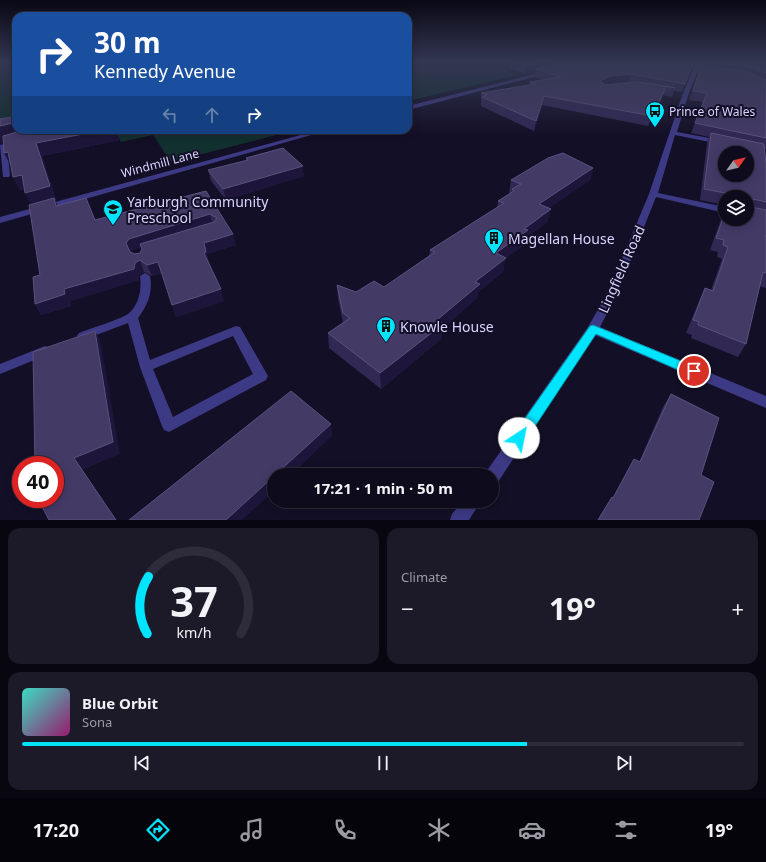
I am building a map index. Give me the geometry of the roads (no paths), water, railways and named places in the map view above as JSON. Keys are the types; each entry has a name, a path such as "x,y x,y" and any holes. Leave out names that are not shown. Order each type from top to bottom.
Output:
{"street":[{"path":"412,107 492,86"},
{"name":"Lingfield Road","path":"498,468 593,329 613,292 653,194 673,133 681,96 687,86"},
{"path":"673,133 726,144"},
{"path":"6,175 3,146 26,141 25,134"},
{"name":"Windmill Lane","path":"0,220 312,134"},
{"path":"653,194 718,208"},
{"path":"74,340 132,317 142,305 146,282 145,276"},
{"path":"132,317 146,367 168,426 261,376 236,330 146,367"},
{"path":"593,329 766,402"},
{"path":"0,369 59,346"},
{"path":"458,520 467,508"}],"place":[{"name":"Prince of Wales","path":"655,128"},
{"name":"Yarburgh Community Preschool","path":"113,226"},
{"name":"Magellan House","path":"494,255"},
{"name":"Knowle House","path":"386,343"}]}
